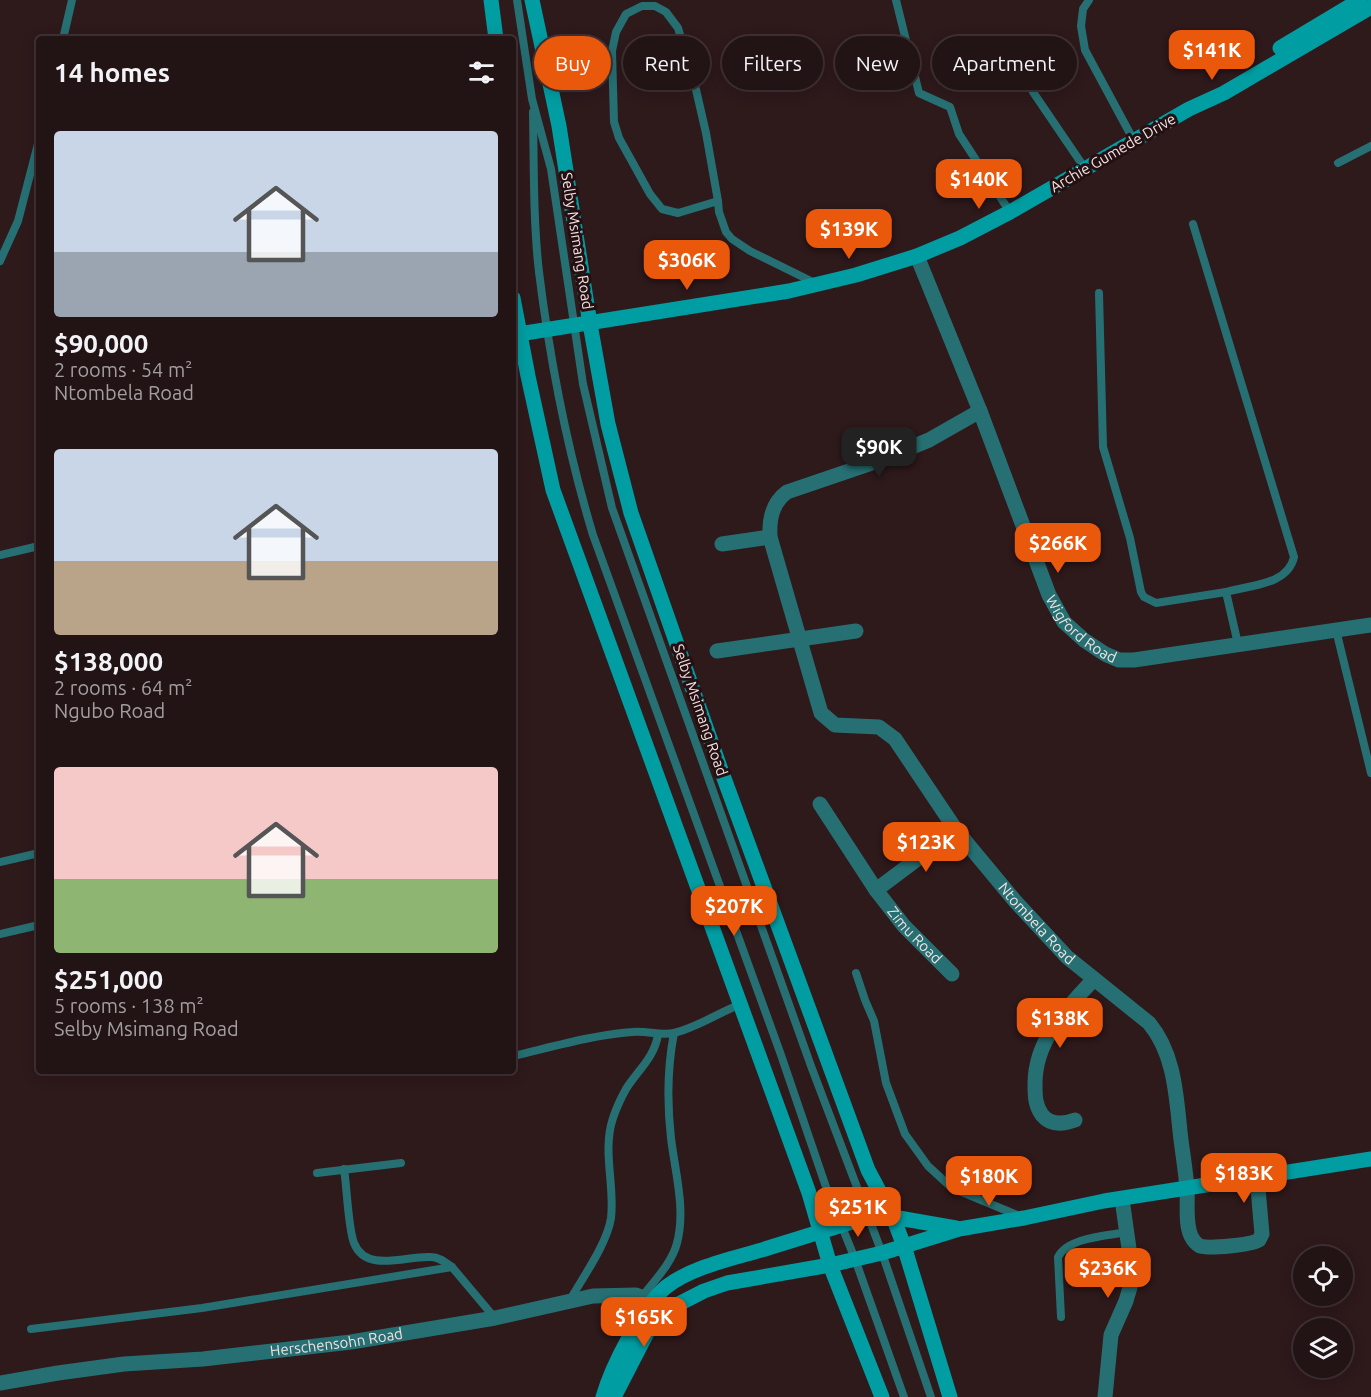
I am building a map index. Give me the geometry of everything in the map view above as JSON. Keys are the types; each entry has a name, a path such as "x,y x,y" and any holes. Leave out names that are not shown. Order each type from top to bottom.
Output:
{"main road":[{"path":"491,0 496,36"},
{"name":"Selby Msimang Road","path":"532,0 559,126 582,325 631,513 721,770 868,1170 893,1217 904,1246 950,1397"},
{"name":"Archie Gumede Drive","path":"516,334 819,285 917,256 960,238 1086,170 1189,109 1224,93 1365,8"},
{"path":"516,334 553,490 809,1194 830,1265 882,1397"},
{"path":"614,1397 649,1329 665,1311 727,1283 830,1265 882,1253 959,1229 1104,1201 1371,1159"},
{"path":"603,1397 647,1299 674,1282 718,1261 868,1217 893,1217 959,1229"}],"street":[{"name":"Wigford Road","path":"917,256 980,411 1049,595 1064,621 1084,640 1119,660 1134,660 1371,624"},
{"name":"Ntombela Road","path":"980,411 929,440 788,492 780,497 771,514 770,537 821,714 836,725 879,726 888,732 956,830 1035,923 1067,957 1149,1023 1158,1034 1174,1078 1187,1188 1188,1225 1190,1234 1196,1243 1202,1246 1255,1243 1259,1240 1262,1234 1257,1177"},
{"path":"722,544 770,537"},
{"path":"717,651 856,631"},
{"name":"Zimu Road","path":"820,804 876,890 919,944 952,974"},
{"path":"876,890 956,830"},
{"path":"1075,1120 1063,1124 1053,1122 1045,1119 1039,1111 1035,1103 1036,1066 1041,1048 1062,1014 1094,979"},
{"path":"1105,1397 1111,1335 1126,1301 1133,1277 1122,1199"},
{"name":"Herschensohn Road","path":"0,1383 124,1364 203,1359 351,1342 495,1318 593,1296 620,1294 647,1299"},
{"path":"647,1299 665,1311"}],"lane":[{"path":"64,36 72,0"},
{"path":"517,0 532,99 551,169 582,325 583,384 601,469 612,508 811,1066 882,1253 931,1397"},
{"path":"896,0 919,93 950,107 960,134 1010,212"},
{"path":"1089,0 1083,9 1081,26 1085,50 1134,141"},
{"path":"718,201 678,213 662,209 618,138 614,122 612,51 616,32 626,14 642,6 655,6 666,12 678,28 696,92 718,201 722,224 732,239 766,260 819,285"},
{"path":"1033,92 1086,170"},
{"path":"532,99 539,271 567,441 593,535 781,1055 826,1187 855,1259 904,1397"},
{"path":"1338,163 1371,146"},
{"path":"0,261 18,220 36,151"},
{"path":"1099,293 1103,447 1130,538 1144,597 1156,603 1226,592 1276,579 1289,569 1294,556 1193,224"},
{"path":"0,555 36,547"},
{"path":"1226,592 1238,644"},
{"path":"1336,630 1371,773"},
{"path":"0,862 36,854"},
{"path":"0,934 36,926"},
{"path":"856,972 874,1021 886,1083 905,1134 927,1167 952,1188 992,1207 1024,1218"},
{"path":"516,1055 635,1031 658,1035 674,1033 699,1025 718,1013 741,1004"},
{"path":"647,1299 677,1245 680,1224 667,1076 674,1033"},
{"path":"570,1301 597,1252 611,1220 612,1195 608,1160 609,1132 613,1118 626,1089 654,1050 658,1035"},
{"path":"316,1173 401,1163"},
{"path":"344,1169 353,1238 358,1250 379,1262 432,1257 444,1260 495,1318"},
{"path":"1061,1317 1058,1257 1061,1252 1073,1242 1127,1232"},
{"path":"31,1329 202,1308 452,1267"}]}
